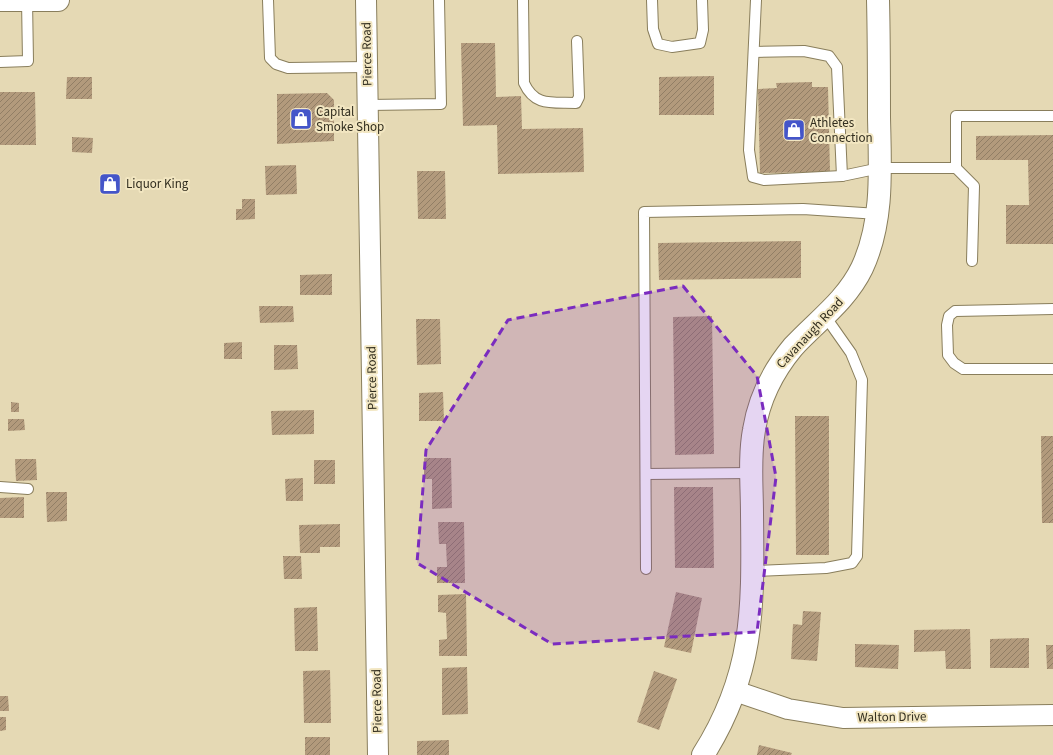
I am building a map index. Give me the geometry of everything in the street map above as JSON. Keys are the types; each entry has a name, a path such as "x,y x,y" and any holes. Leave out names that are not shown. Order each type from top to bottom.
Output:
{"street":[{"path":"0,0 58,0"},
{"name":"Pierce Road","path":"366,0 378,755"},
{"name":"Cavanaugh Road","path":"703,755 715,736 735,691 747,649 752,615 751,473 753,430 762,398 776,369 794,346 846,294 861,269 872,242 878,214 880,168 878,0"},
{"name":"Walton Drive","path":"735,691 788,709 843,718 1053,715"}],"lane":[{"path":"0,62 28,61 27,0"},
{"path":"268,0 270,58 276,64 288,68 367,67"},
{"path":"368,105 440,104 439,0"},
{"path":"522,0 524,83 529,94 543,102 576,103 579,97 577,41"},
{"path":"652,0 653,29 658,44 672,47 700,43 703,30 702,0"},
{"path":"756,0 749,150 753,177 764,180 842,176 880,168 956,168 974,186 972,261"},
{"path":"754,52 804,51 829,56 837,67 842,176"},
{"path":"956,168 956,116 1053,116"},
{"path":"646,568 644,212 803,209 878,214"},
{"path":"1053,309 955,312 949,316 947,325 948,355 954,363 963,368 1053,369"},
{"path":"752,571 826,568 852,563 857,556 862,380 851,353 825,316"},
{"path":"646,474 751,473"},
{"path":"0,487 28,489"}],"highlighted area":[{"path":"683,286 757,376 776,477 757,632 552,644 417,563 426,450 508,320"}],"building":[{"path":"461,43 495,43 496,97 521,96 522,129 583,128 584,172 498,174 497,125 463,126"},
{"path":"714,76 714,115 659,115 659,77"},
{"path":"67,77 92,77 92,99 66,99"},
{"name":"Athletes Connection","path":"812,82 812,87 828,87 830,172 760,173 758,89 777,88 776,83"},
{"path":"0,92 35,92 36,145 0,145"},
{"path":"327,93 334,100 334,141 277,144 277,94"},
{"path":"1053,135 1053,244 1006,244 1006,205 1029,205 1028,160 976,160 976,136"},
{"path":"72,137 93,138 92,153 72,152"},
{"path":"296,165 297,194 266,195 265,166"},
{"path":"417,171 445,171 446,219 418,219"},
{"path":"242,199 255,199 255,219 236,220 236,209 242,209"},
{"path":"801,241 801,278 659,280 658,243"},
{"path":"332,274 332,295 300,295 300,275"},
{"path":"259,306 293,306 294,322 260,323"},
{"path":"712,316 714,454 675,455 673,317"},
{"path":"416,319 440,319 441,364 417,365"},
{"path":"242,342 242,359 224,359 224,343"},
{"path":"274,345 297,345 298,369 274,370"},
{"path":"443,392 444,421 419,421 419,393"},
{"path":"11,402 19,403 19,412 11,412"},
{"path":"314,410 314,434 272,435 271,411"},
{"path":"795,416 829,416 829,555 796,555"},
{"path":"8,419 24,419 25,430 8,431"},
{"path":"1041,436 1053,436 1053,523 1042,523"},
{"path":"424,458 451,458 452,508 432,509 432,479 424,479"},
{"path":"15,459 36,459 37,480 16,481"},
{"path":"314,460 335,460 335,484 314,484"},
{"path":"303,478 303,501 286,501 285,479"},
{"path":"674,487 713,487 714,568 675,568"},
{"path":"46,492 67,492 67,521 47,522"},
{"path":"24,497 24,518 0,518 0,498"},
{"path":"438,522 464,522 465,583 437,583 437,567 447,567 446,544 439,544"},
{"path":"340,524 340,547 320,547 320,553 300,553 299,525"},
{"path":"283,556 301,556 302,579 284,579"},
{"path":"676,592 702,598 691,653 664,647"},
{"path":"466,594 467,656 439,656 439,640 447,639 446,613 438,612 438,595"},
{"path":"317,607 318,651 295,651 294,608"},
{"path":"803,611 821,612 817,661 791,659 793,624 802,625"},
{"path":"970,629 971,669 946,669 945,651 914,652 914,630"},
{"path":"1029,638 1029,668 990,668 990,639"},
{"path":"855,644 899,645 898,669 855,667"},
{"path":"1046,645 1053,645 1053,669 1047,669"},
{"path":"467,667 468,714 442,715 442,668"},
{"path":"330,670 331,723 304,723 303,671"},
{"path":"654,671 677,679 659,730 637,722"},
{"path":"0,696 8,696 9,711 0,711"},
{"path":"0,717 6,717 6,730 0,731"},
{"path":"305,737 330,737 330,755 305,755"},
{"path":"449,740 449,755 417,755 417,741"},
{"path":"759,745 792,753 791,755 757,755"}],"place":[{"name":"Capital Smoke Shop","path":"301,119"},
{"name":"Athletes Connection","path":"794,130"},
{"name":"Liquor King","path":"110,184"}]}
